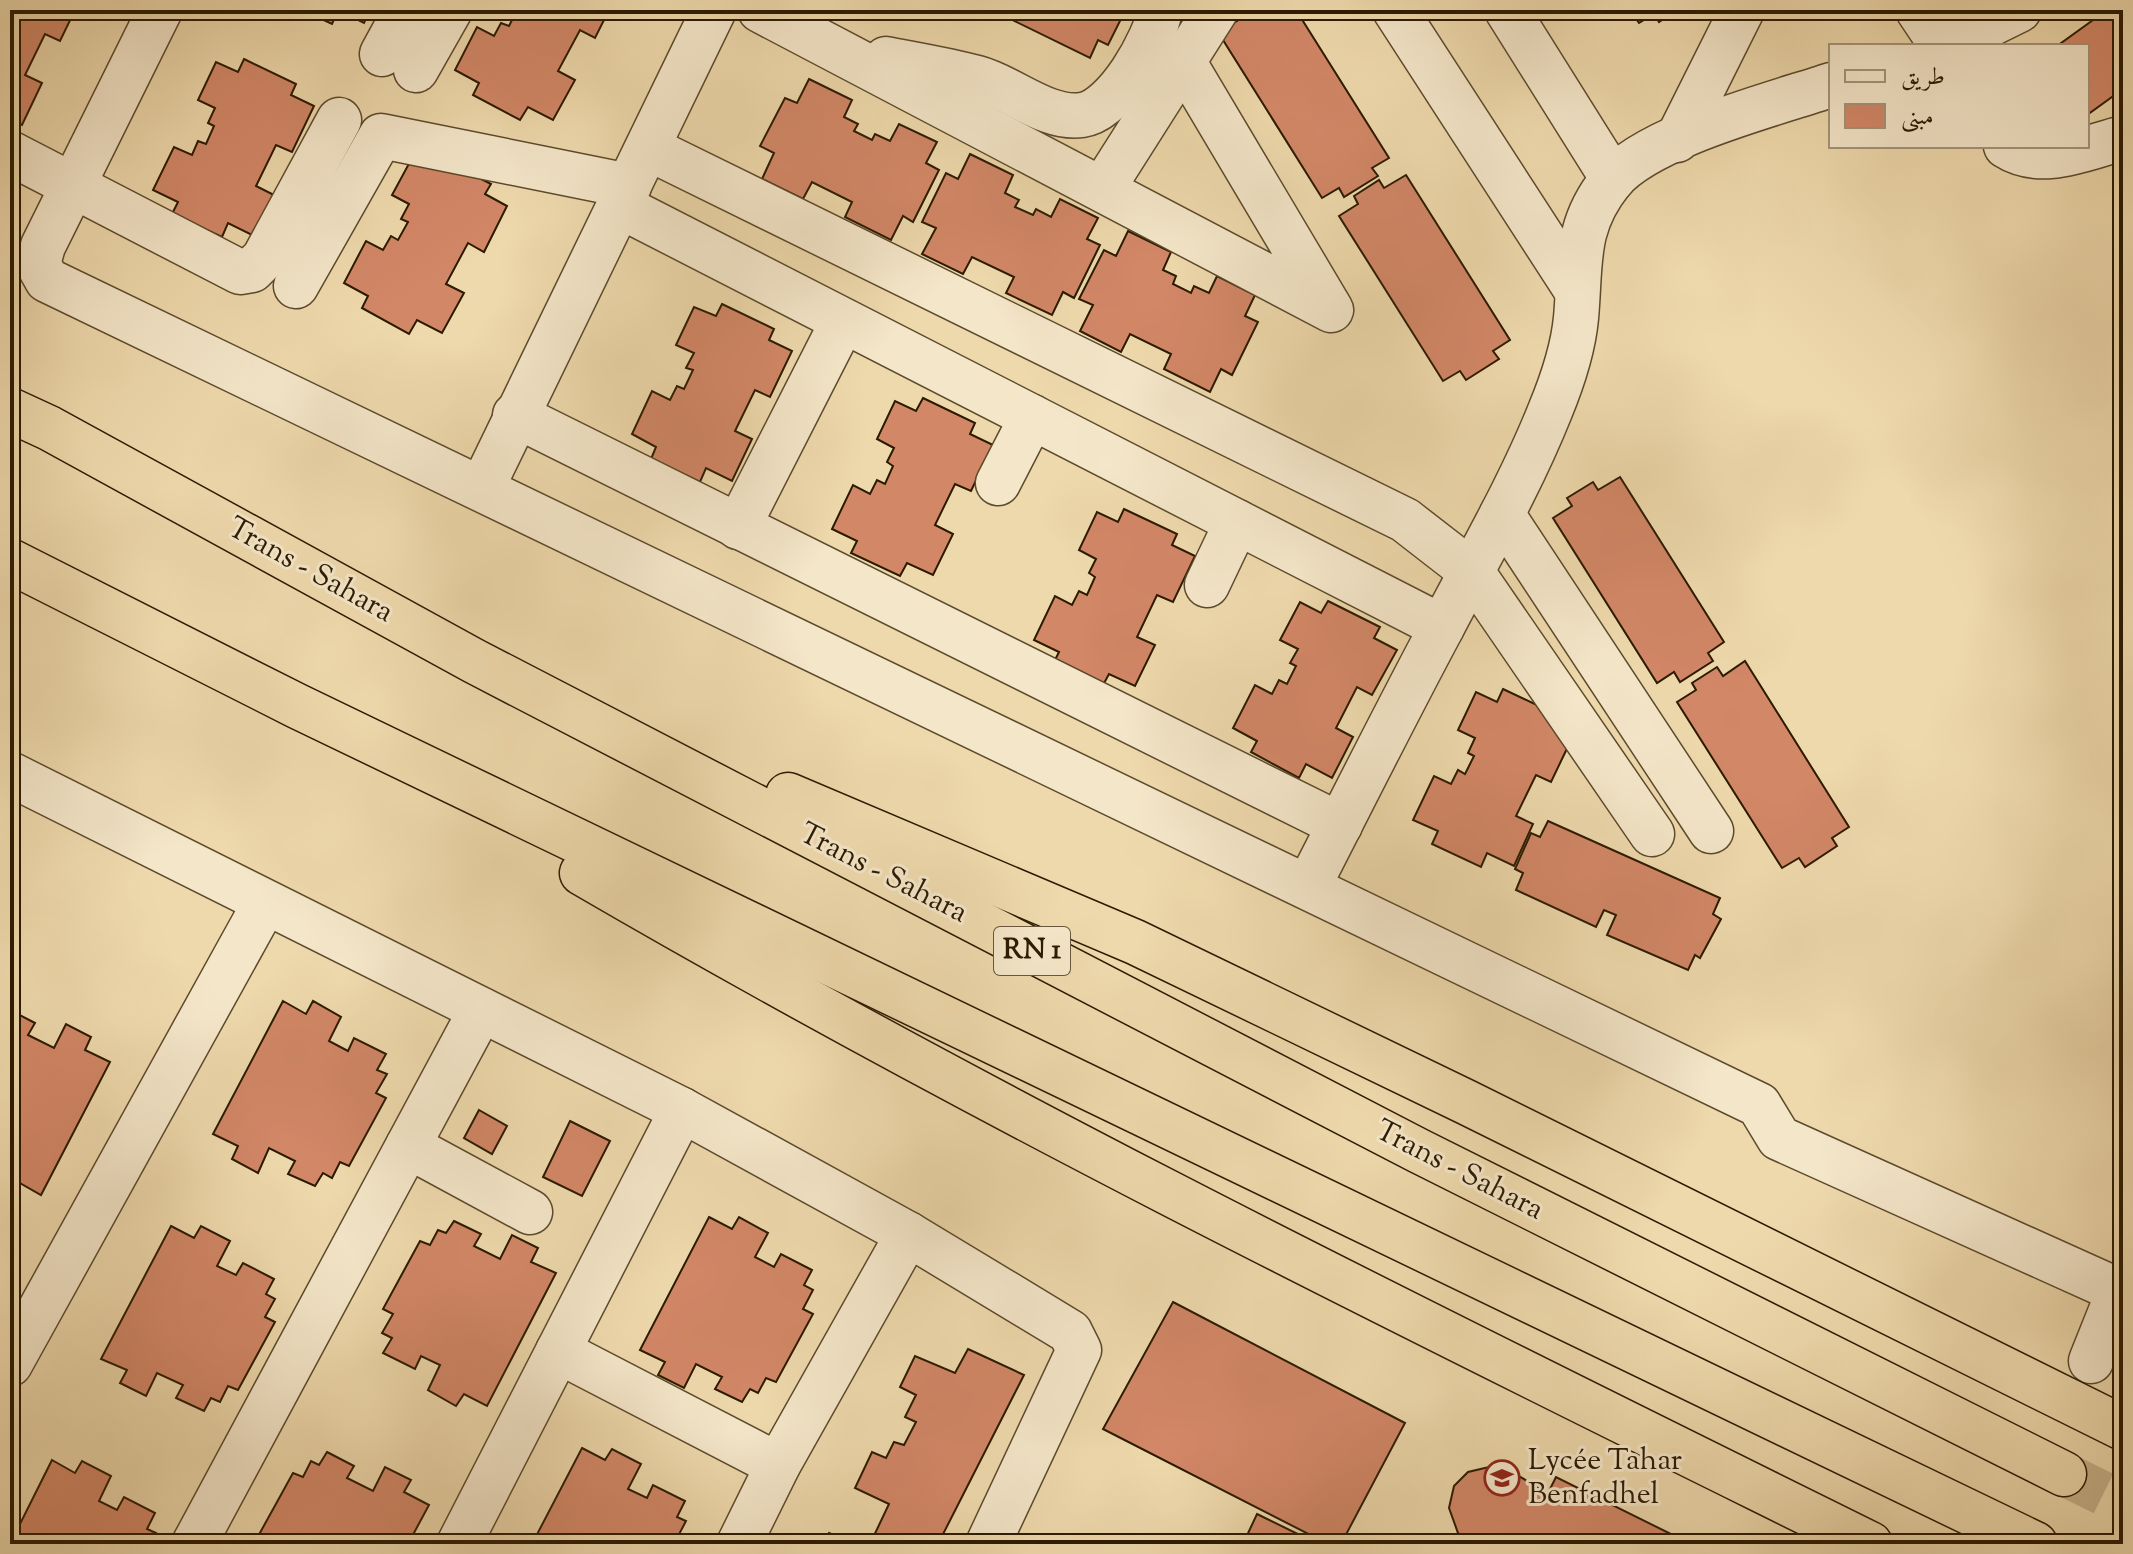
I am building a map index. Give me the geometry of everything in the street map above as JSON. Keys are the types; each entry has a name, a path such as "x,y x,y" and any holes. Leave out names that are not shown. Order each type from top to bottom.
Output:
{"highway":[{"name":"Trans - Sahara","path":"10,391 29,419 474,661 1419,1151 2064,1474"},
{"path":"10,561 297,706 2035,1544"},
{"path":"474,661 1135,942 1495,1116 2123,1428"},
{"path":"297,706 788,993 1289,1256 1870,1544"}],"street":[{"path":"160,10 76,185 43,246 38,264 47,280 1309,885 1759,1105 1779,1138 2119,1291 2091,1361"},
{"path":"406,10 399,62 450,10"},
{"path":"482,488 714,10"},
{"path":"760,10 1331,310 1183,61"},
{"path":"831,47 980,79 1059,113 1084,115 1119,90 1157,29 1160,10"},
{"path":"1103,188 1216,10"},
{"path":"1395,10 1577,291"},
{"path":"1507,10 1613,179"},
{"path":"1677,140 1742,10"},
{"path":"1918,10 1943,44"},
{"path":"1948,44 2019,10"},
{"path":"1309,885 1502,514 1550,412 1569,356 1582,235 1590,213 1613,179 1643,157 1677,140 1829,86"},
{"path":"10,153 240,272 252,270 264,258 339,120"},
{"path":"296,286 381,136 625,196 843,321 1442,627"},
{"path":"2089,147 2123,138"},
{"path":"648,148 1405,520 1472,572 1652,834"},
{"path":"2009,148 2022,156 2050,158 2086,148"},
{"path":"738,527 843,321"},
{"path":"515,415 1340,825"},
{"path":"998,483 1032,417"},
{"path":"1502,514 1711,831"},
{"path":"1207,585 1237,522"},
{"path":"10,774 682,1110 908,1234 1070,1332 1079,1350 988,1544"},
{"path":"10,1364 265,903"},
{"path":"194,1544 481,1010"},
{"path":"459,1544 682,1110"},
{"path":"408,1146 530,1212"},
{"path":"739,1544 778,1465 908,1234"},
{"path":"558,1351 778,1465"}],"building":[{"path":"10,10 75,10 60,41 45,34 25,75 42,83 22,125 10,119"},
{"path":"302,10 338,10 332,24"},
{"path":"338,10 370,10 364,23"},
{"path":"517,10 609,10 595,38 580,30 558,71 575,80 553,120 528,107 520,120 473,95 479,83 455,70 477,27 494,36 501,23 509,26"},
{"path":"992,10 1125,11 1108,45 1098,40 1090,58"},
{"path":"1237,10 1296,10 1389,158 1372,168 1378,176 1344,197 1339,188 1322,198 1218,32 1237,21 1232,13"},
{"path":"1630,10 1676,10 1659,22 1654,14 1639,23"},
{"path":"2107,10 2123,10 2123,89 2089,114 2089,44 2060,44"},
{"path":"244,59 296,84 291,95 314,106 292,152 276,145 256,186 274,195 254,236 228,223 222,237 172,214 178,202 153,190 174,147 192,155 198,141 206,144 214,126 208,123 215,108 198,100 216,62 238,72"},
{"path":"809,79 852,100 844,117 858,124 854,131 872,140 875,134 890,141 899,124 937,142 926,163 939,170 913,222 903,216 891,240 845,217 852,202 812,182 803,199 762,179 774,153 760,146 785,98 797,103"},
{"path":"970,154 1013,175 1005,193 1019,200 1015,207 1033,215 1036,209 1051,217 1060,199 1098,218 1087,239 1100,245 1074,298 1063,292 1052,315 1006,293 1014,277 972,257 963,274 922,254 936,228 922,222 946,173 958,179"},
{"path":"439,157 491,184 485,194 507,206 484,252 468,243 446,284 464,293 442,333 417,320 409,334 362,308 368,296 344,283 366,241 383,250 391,236 398,240 408,222 401,219 409,204 392,195 412,158 432,169"},
{"path":"1406,175 1510,340 1493,351 1499,359 1466,380 1460,371 1443,381 1339,216 1358,204 1354,196 1379,180 1384,188"},
{"path":"1128,231 1171,252 1163,270 1176,276 1173,284 1191,293 1194,286 1209,293 1217,276 1255,295 1245,316 1258,322 1232,375 1221,369 1210,392 1164,369 1171,354 1130,334 1121,352 1080,331 1093,305 1079,299 1104,250 1116,256"},
{"path":"722,304 774,329 769,340 792,351 770,397 755,390 735,431 752,439 732,481 706,468 700,482 651,459 656,447 632,434 652,391 670,400 677,386 684,389 693,370 686,368 694,353 676,345 694,307 716,316"},
{"path":"923,398 975,423 970,434 993,445 971,491 955,484 935,525 953,534 933,575 907,563 900,576 851,553 857,541 832,529 853,485 870,494 877,480 885,484 893,466 887,462 894,448 877,439 895,401 916,411"},
{"path":"1620,477 1724,642 1708,653 1713,661 1680,682 1674,672 1657,683 1553,518 1572,506 1567,498 1593,482 1598,490"},
{"path":"1124,509 1177,534 1172,545 1195,556 1173,602 1157,595 1137,637 1155,645 1135,686 1109,674 1102,687 1053,664 1059,652 1034,640 1055,596 1072,605 1079,591 1087,595 1095,577 1089,573 1096,559 1079,550 1097,512 1118,522"},
{"path":"1328,601 1380,627 1374,638 1397,650 1372,695 1357,687 1336,728 1353,737 1332,778 1306,764 1299,778 1251,752 1257,741 1233,728 1255,685 1272,694 1279,680 1287,684 1296,666 1290,663 1298,649 1280,640 1300,602 1321,613"},
{"path":"1745,661 1849,827 1832,838 1837,846 1805,867 1799,858 1782,868 1677,702 1696,690 1692,683 1717,667 1723,676"},
{"path":"1503,689 1556,714 1573,736 1551,782 1536,775 1516,816 1533,824 1514,866 1487,853 1481,867 1432,844 1438,831 1413,820 1434,776 1451,784 1458,770 1465,774 1474,756 1468,753 1475,738 1458,730 1476,692 1497,702"},
{"path":"1548,821 1720,898 1713,914 1721,919 1700,958 1695,955 1688,970 1607,935 1616,915 1604,910 1596,927 1516,890 1523,873 1515,869 1531,833 1540,837"},
{"path":"283,1001 306,1014 313,1001 341,1017 329,1041 348,1051 354,1038 386,1054 377,1070 387,1074 376,1093 386,1098 349,1166 340,1162 332,1178 323,1173 315,1186 288,1174 295,1161 269,1148 258,1173 232,1159 238,1146 213,1134"},
{"path":"10,1010 35,1023 28,1035 54,1048 66,1024 91,1037 85,1050 110,1062 41,1195 18,1182 10,1194"},
{"path":"479,1110 507,1126 492,1154 464,1138"},
{"path":"570,1121 610,1141 582,1196 543,1177"},
{"path":"709,1217 732,1229 739,1217 768,1233 755,1257 774,1267 781,1254 812,1270 804,1285 813,1290 803,1309 813,1314 776,1382 766,1378 758,1393 750,1389 742,1402 715,1389 722,1377 696,1364 684,1388 658,1375 665,1362 640,1350"},
{"path":"454,1221 481,1234 474,1246 500,1259 512,1235 538,1248 531,1262 556,1273 487,1406 464,1394 456,1406 428,1390 440,1365 421,1356 415,1369 383,1353 392,1338 382,1333 393,1314 383,1309 420,1241 430,1245 438,1230 446,1233"},
{"path":"171,1226 194,1238 201,1226 230,1241 217,1266 236,1275 243,1263 274,1279 266,1294 275,1299 265,1317 275,1322 238,1390 228,1386 220,1402 211,1398 204,1411 176,1398 183,1385 157,1373 146,1396 120,1383 127,1370 101,1359"},
{"path":"1173,1302 1405,1423 1341,1544 1328,1544 1103,1429"},
{"path":"968,1349 1024,1375 938,1544 870,1544 889,1504 855,1488 872,1452 886,1458 894,1442 904,1445 916,1422 905,1417 916,1395 900,1387 915,1356 955,1373"},
{"path":"582,1448 605,1460 612,1449 641,1464 628,1489 647,1498 653,1485 685,1501 677,1517 686,1521 676,1540 683,1544 532,1544"},
{"path":"327,1452 354,1466 347,1478 373,1491 385,1467 411,1480 404,1492 429,1505 408,1544 263,1544 256,1540 293,1473 303,1477 311,1461 319,1465"},
{"path":"52,1460 75,1473 82,1461 111,1476 99,1501 117,1510 124,1497 155,1513 147,1529 156,1533 150,1544 10,1544"},
{"path":"1489,1467 1510,1471 1548,1493 1556,1477 1691,1544 1473,1544 1458,1533 1449,1508 1454,1486 1468,1472"},
{"path":"1257,1514 1304,1537 1301,1544 1243,1544"},
{"path":"829,1533 853,1544 824,1544"}],"tunnel":[{"path":"2064,1474 2123,1503"}],"place":[{"name":"Lycée Tahar Benfadhel","path":"1502,1478"}]}
